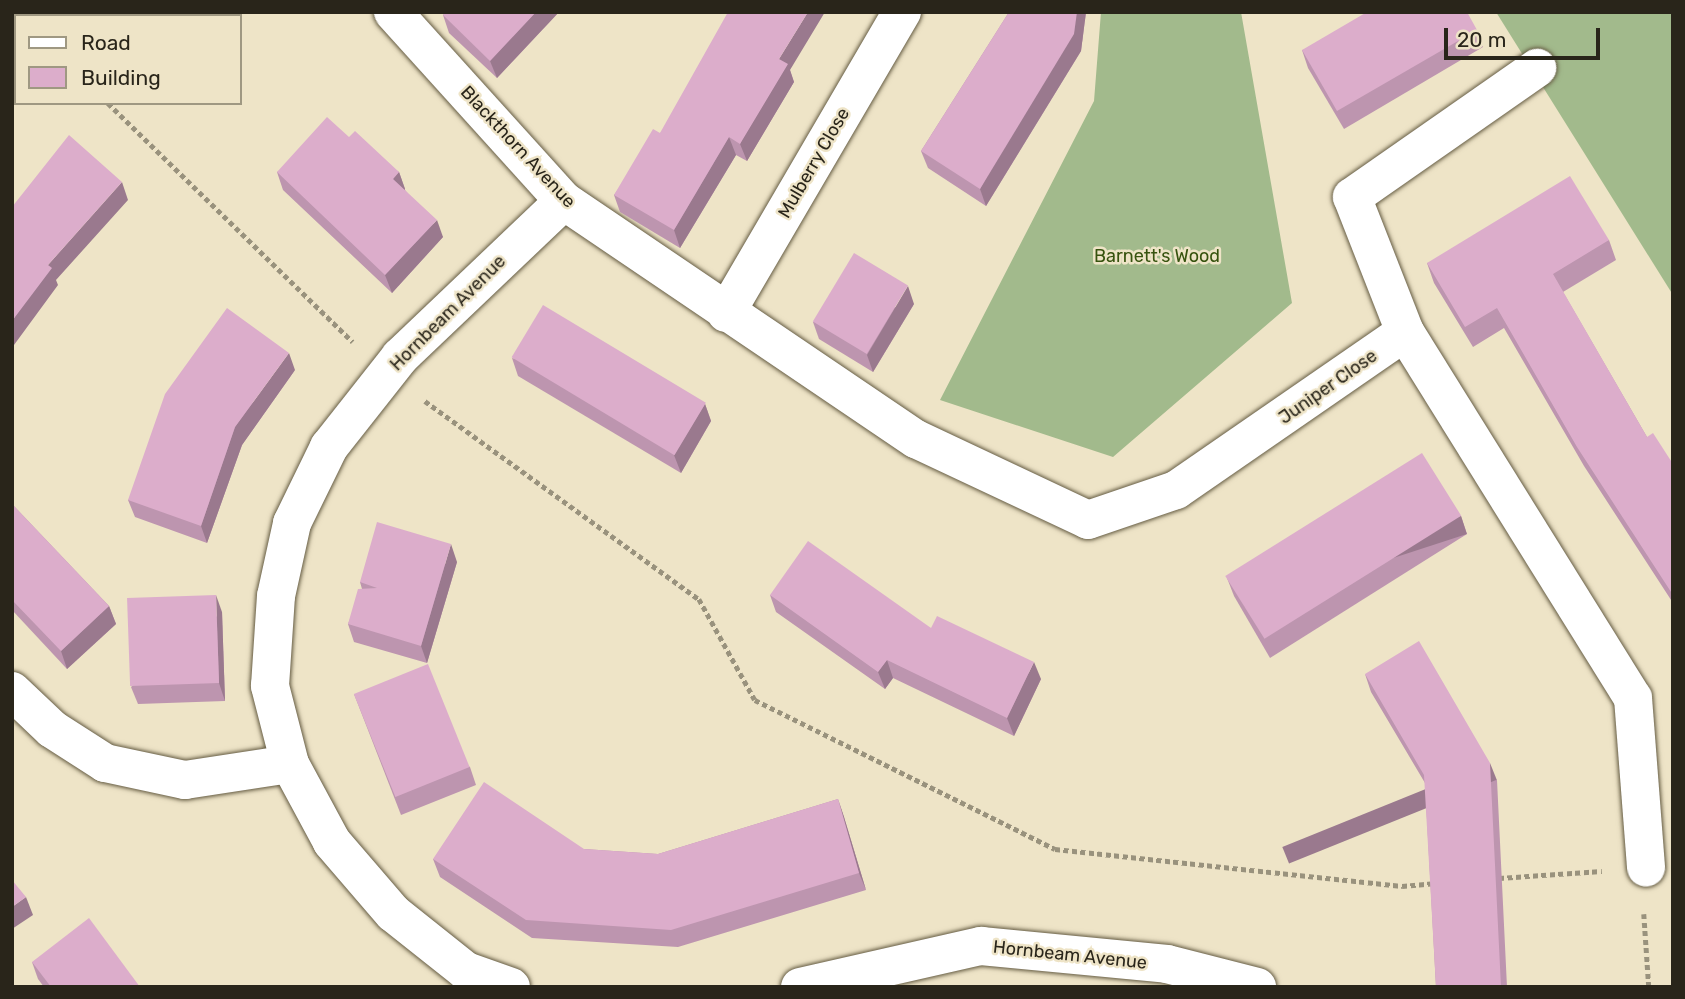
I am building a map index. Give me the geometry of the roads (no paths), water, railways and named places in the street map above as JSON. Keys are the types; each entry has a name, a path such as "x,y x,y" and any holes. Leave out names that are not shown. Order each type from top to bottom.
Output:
{"street":[{"name":"Blackthorn Avenue","path":"393,12 564,201 726,313"},
{"name":"Mulberry Close","path":"726,313 902,12"},
{"path":"1537,68 1352,197 1405,332 1633,698 1646,868"},
{"name":"Hornbeam Avenue","path":"511,987 466,971 393,913 332,842 290,764 270,686 276,596 292,523 329,447 386,375 564,201"},
{"name":"Juniper Close","path":"726,313 916,439 1088,520 1176,490 1405,332"},
{"path":"12,691 52,729 105,764 185,780 290,764"},
{"name":"Hornbeam Avenue","path":"800,987 981,946 1167,964 1257,987"}],"park label":[{"name":"Barnett's Wood","path":"1157,256"}]}
